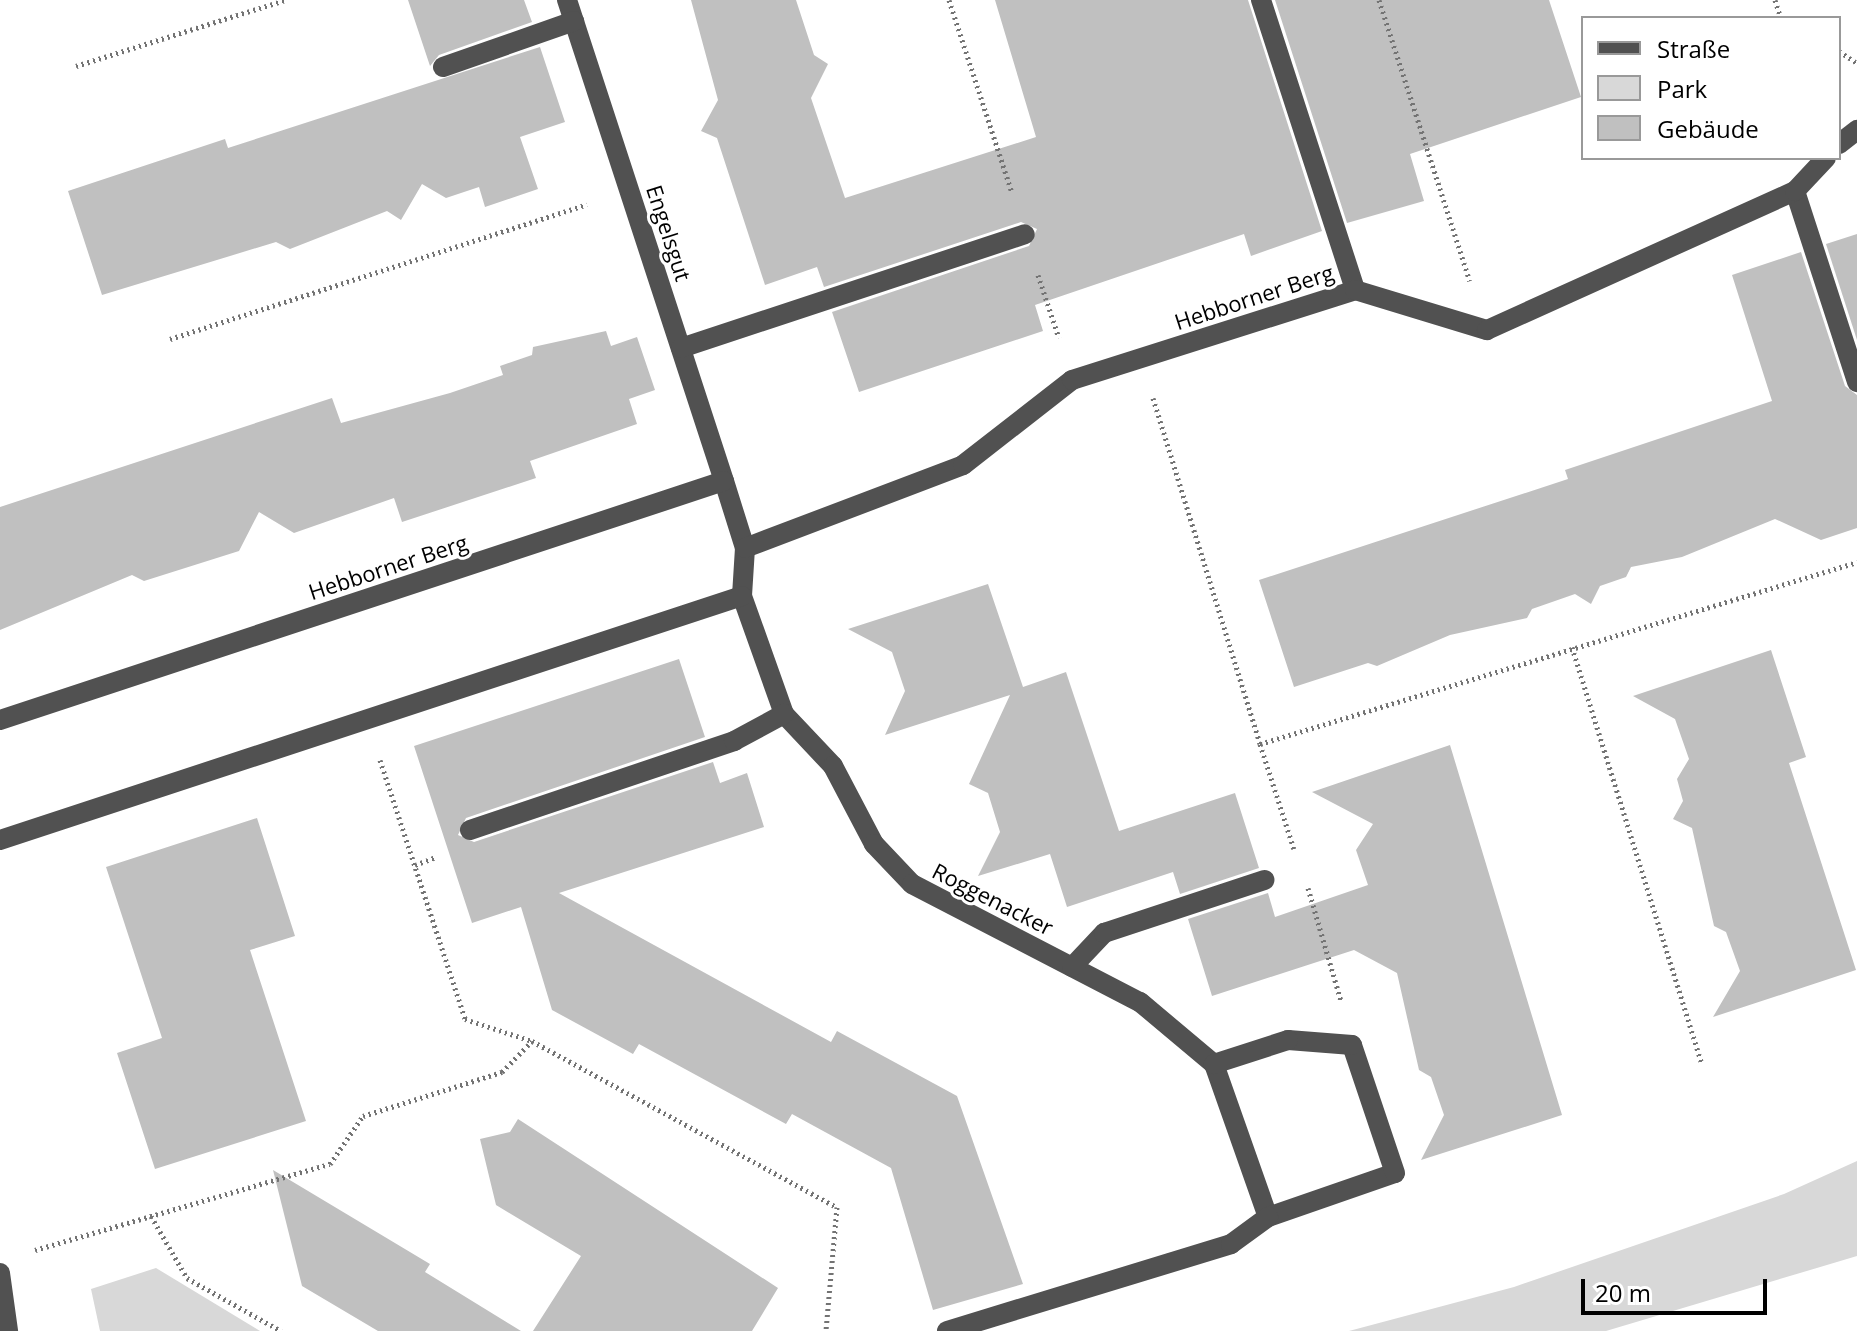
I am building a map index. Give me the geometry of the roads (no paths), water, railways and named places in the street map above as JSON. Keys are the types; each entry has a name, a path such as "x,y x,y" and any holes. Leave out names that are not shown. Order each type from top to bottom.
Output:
{"street":[{"name":"Engelsgut","path":"567,0 724,481"},
{"path":"1261,0 1355,290"},
{"path":"443,67 574,21"},
{"path":"1824,160 1795,191 1857,382"},
{"name":"Hebborner Berg","path":"745,548 963,465 1072,380 1355,290 1487,330 1795,191"},
{"path":"681,348 1025,234"},
{"path":"0,840 369,724 742,596 745,548 724,481"},
{"name":"Hebborner Berg","path":"0,720 724,481"},
{"name":"Roggenacker","path":"742,596 784,714 833,766 874,844 912,884 1140,1002 1214,1064"},
{"path":"470,830 734,741 784,714"},
{"path":"1072,967 1104,933 1264,880"},
{"path":"947,1331 1231,1244 1268,1217 1395,1173 1352,1045 1288,1040 1214,1064 1268,1217"},
{"path":"0,1273 8,1331"}]}
